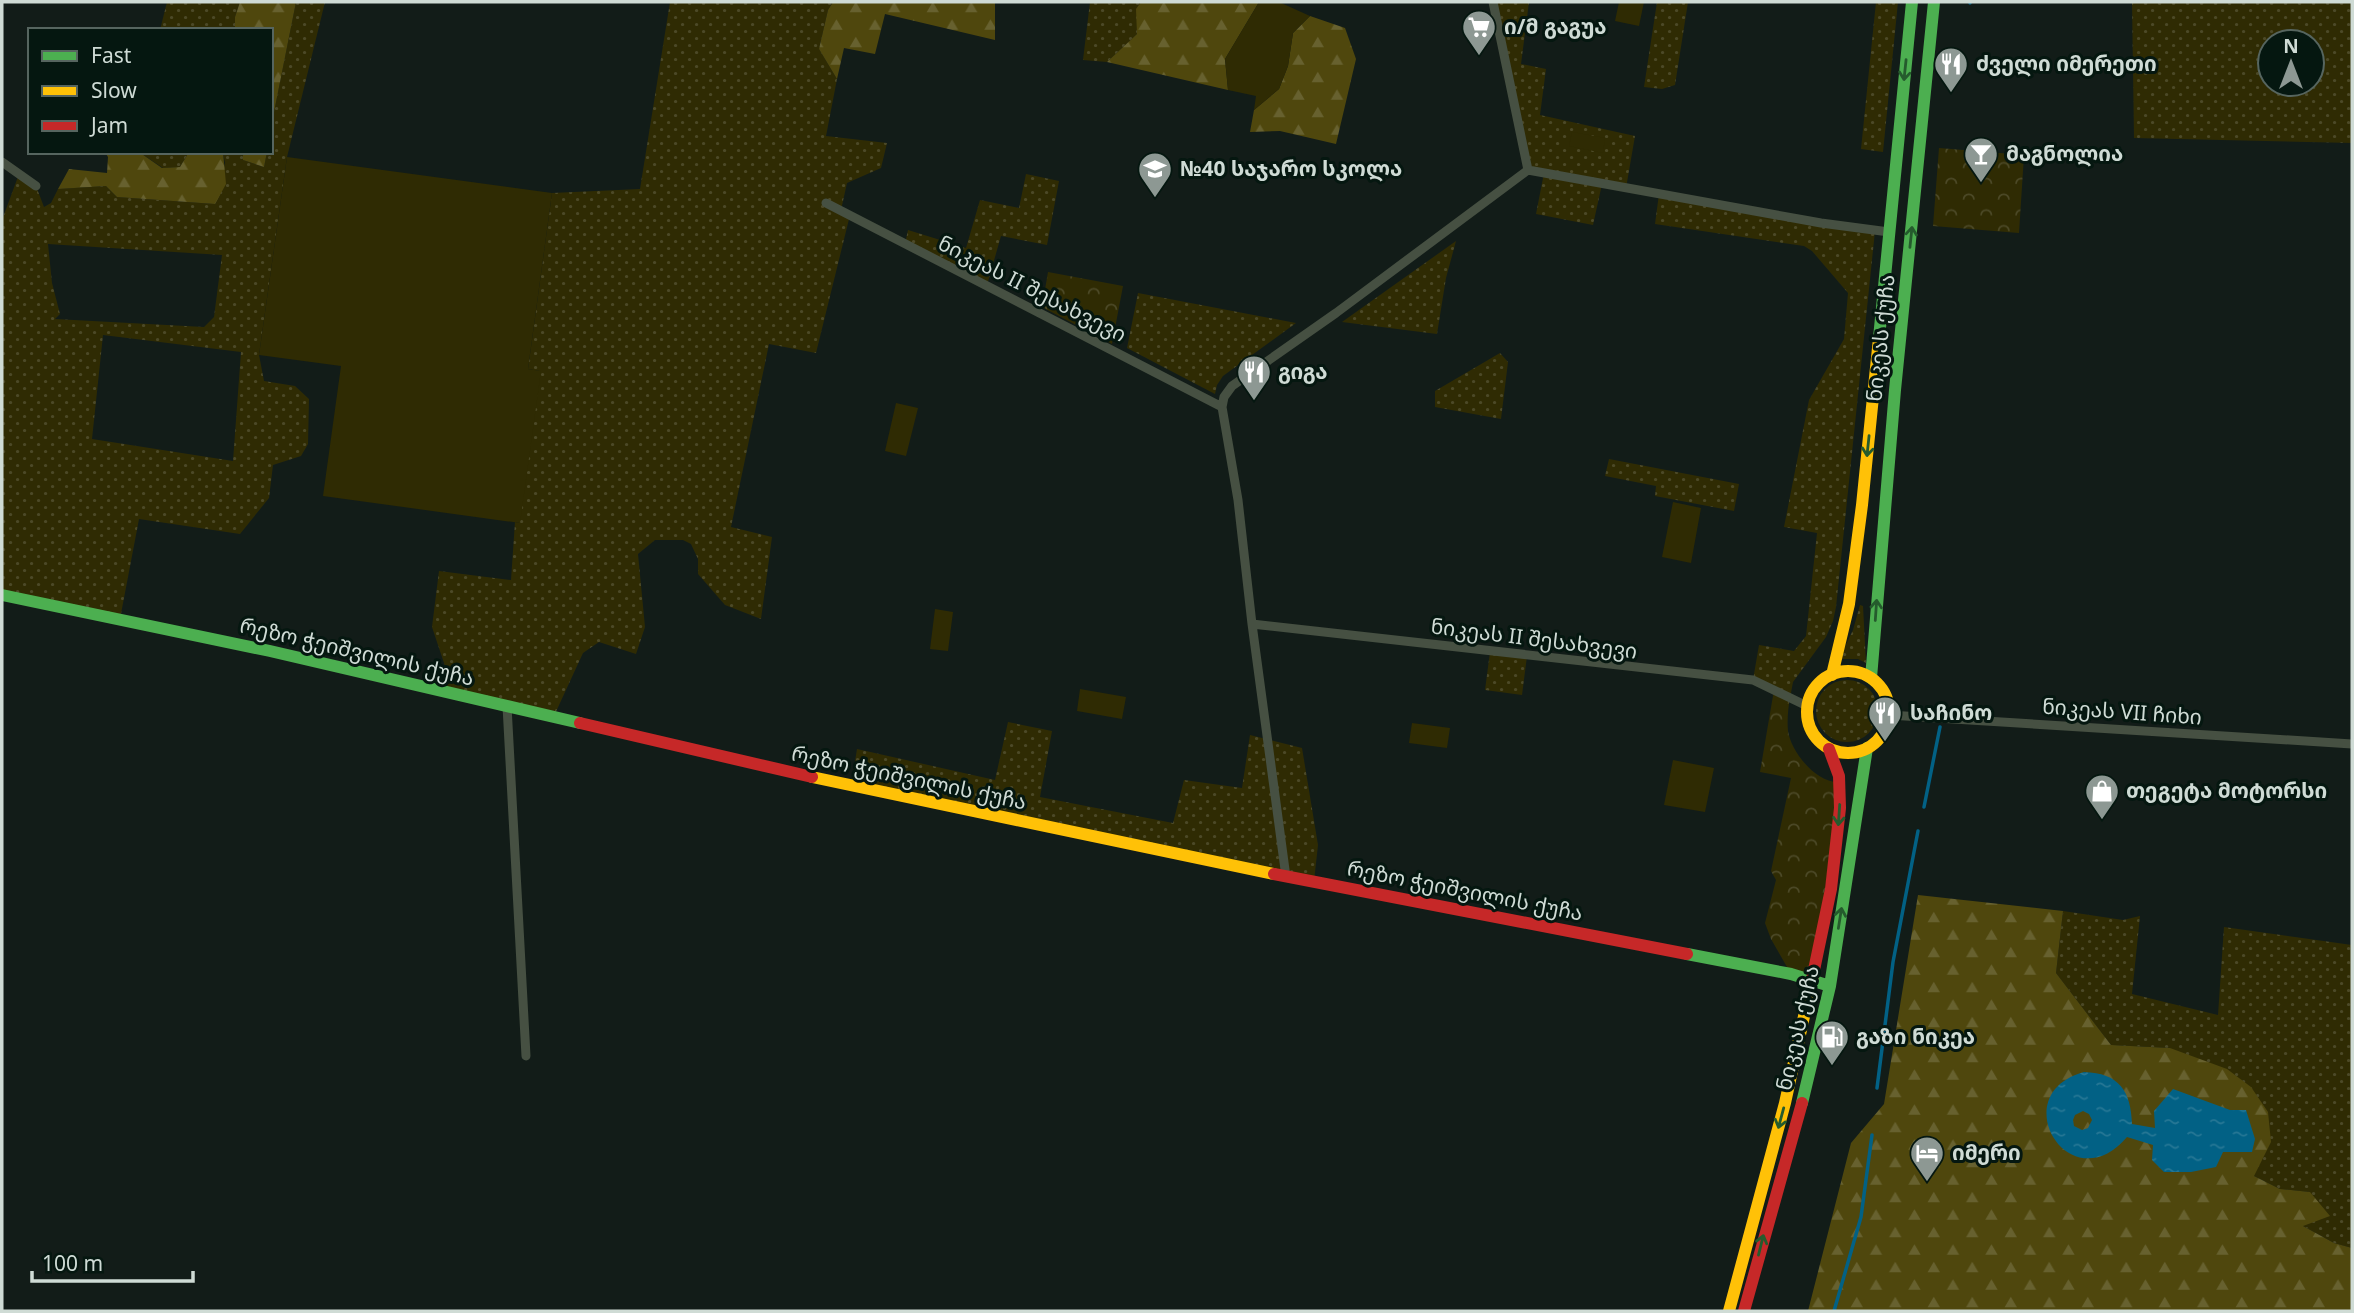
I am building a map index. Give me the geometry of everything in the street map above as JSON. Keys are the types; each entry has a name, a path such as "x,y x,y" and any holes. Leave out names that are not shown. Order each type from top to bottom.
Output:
{"main road":[{"name":"ნიკეას ქუჩა","path":"1729,1311 1785,1102 1813,980 1835,863 1840,808 1839,776 1829,749 1811,731 1807,706 1818,683 1832,675 1849,604 1862,505 1912,2"},
{"name":"ნიკეას ქუჩა","path":"1871,678 1894,404 1934,2"},
{"name":"რეზო ჭეიშვილის ქუჩა","path":"2,594 270,651 864,789 1286,877 1813,980 1830,986"},
{"path":"1832,675 1851,672 1871,678 1881,688 1889,715"},
{"name":"ნიკეას ქუჩა","path":"1744,1311 1800,1108 1830,986 1855,806 1867,748 1885,729 1889,715"},
{"path":"1829,749 1854,752 1867,748"}],"street":[{"path":"1493,2 1528,170"},
{"path":"2,162 36,186"},
{"path":"1286,877 1238,500 1222,407 1224,397 1232,386 1336,313 1528,170 1821,223 1889,232"},
{"name":"ნიკეას II შესახვევი","path":"826,203 1222,407"},
{"name":"ნიკეას II შესახვევი","path":"1252,624 1752,680 1807,706"},
{"path":"506,706 526,1056"},
{"name":"ნიკეას VII ჩიხი","path":"1889,715 2352,744"}],"green space":[{"path":"167,2 240,2 235,28 160,28"},
{"path":"240,2 296,2 273,117 273,28 235,28"},
{"path":"296,2 325,2 287,157 259,355 264,381 295,386 309,399 308,444 301,456 273,465 269,498 240,534 139,519 120,619 2,595 2,220 19,174 36,186 44,207 51,203 58,189 106,186 117,197 215,204 225,163 223,154 243,154 243,160 264,167 267,154 273,154 273,117","holes":["48,244 222,255 214,317 204,327 55,319 60,314 52,283","103,335 241,352 233,461 92,439"]},
{"path":"670,2 833,2 828,10 819,49 837,79 826,136 887,143 881,168 847,183 841,210 850,215 816,353 769,344 731,527 772,537 761,619 725,605 698,574 698,559 691,544 683,540 655,540 638,554 645,627 636,654 599,642 583,653 554,716 442,692 446,669 432,627 439,571 511,580 515,522 519,523 540,371 528,369 552,193 640,189"},
{"path":"833,2 995,2 995,40 885,14 875,54 844,48 837,79 819,49 828,10"},
{"path":"1090,2 1141,2 1137,9 1137,34 1107,62 1083,60"},
{"path":"1141,2 1259,2 1225,59 1228,90 1107,62 1137,34 1136,9"},
{"path":"1259,2 1279,2 1310,16 1293,33 1288,66 1279,89 1254,110 1256,96 1228,90 1225,59"},
{"path":"1493,2 1529,2 1521,64 1546,69 1540,115 1635,136 1626,188 1602,184 1593,225 1536,214 1544,173 1528,170"},
{"path":"1619,2 1644,2 1639,26 1615,21"},
{"path":"1657,2 1688,2 1675,85 1662,89 1644,87"},
{"path":"1876,2 1898,2 1883,152 1861,149"},
{"path":"2132,2 2352,2 2352,143 2134,138"},
{"path":"1310,16 1345,28 1356,59 1336,144 1280,131 1250,132 1254,110 1279,89 1288,66 1293,33"},
{"path":"1572,132 1605,138 1603,153 1569,146"},
{"path":"1939,148 2024,155 2019,233 1933,226"},
{"path":"106,154 142,154 162,168 180,167 188,154 223,154 226,184 215,204 117,197 106,186 58,189 69,169 107,173"},
{"path":"142,154 188,154 180,167 163,168"},
{"path":"243,154 267,154 264,167 243,160"},
{"path":"287,157 552,193 528,369 541,371 520,523 323,496 341,366 259,355"},
{"path":"1026,174 1059,181 1047,245 1001,236 987,285 905,244 908,230 966,248 980,200 1019,208"},
{"path":"1659,194 1875,231 1836,607 1826,637 1793,682 1790,698 1753,680 1759,645 1794,651 1806,636 1817,533 1784,527 1809,400 1844,339 1848,293 1812,251 1804,246 1655,224"},
{"path":"1456,241 1446,278 1437,334 1342,322"},
{"path":"1048,272 1123,286 1112,344 1042,307"},
{"path":"1138,293 1296,323 1223,376 1215,394 1127,348"},
{"path":"1500,353 1508,362 1501,419 1435,407 1435,391"},
{"path":"896,403 918,408 906,456 885,451"},
{"path":"1609,459 1739,484 1734,511 1655,496 1656,486 1605,476"},
{"path":"1673,502 1701,508 1691,563 1662,557"},
{"path":"1860,605 1863,606 1866,663 1858,659 1839,659 1853,630"},
{"path":"935,609 953,612 948,651 930,649"},
{"path":"1490,652 1527,656 1522,695 1485,690"},
{"path":"1841,680 1853,680 1869,689 1876,699 1876,723 1869,733 1853,742 1841,742 1830,737 1821,728 1816,717 1816,705 1821,694 1830,685"},
{"path":"1080,689 1126,697 1122,719 1077,711"},
{"path":"1774,690 1790,698 1788,731 1799,757 1822,777 1839,782 1813,980 1791,974 1765,923 1776,880 1771,871 1791,778 1760,772"},
{"path":"1008,722 1052,731 1040,797 1173,823 1184,780 1242,788 1250,735 1302,748 1318,845 1314,881 851,786 857,749 995,780"},
{"path":"1412,723 1450,728 1447,748 1409,743"},
{"path":"1673,760 1714,768 1705,812 1664,805"},
{"path":"1918,895 2063,911 2056,973 2111,1045 2170,1048 2227,1069 2251,1087 2268,1112 2271,1142 2254,1176 2280,1189 2310,1192 2330,1216 2303,1226 2334,1243 2352,1248 2352,1311 1808,1311 1851,1143 1884,1104"},
{"path":"2063,911 2123,920 2140,916 2132,994 2218,1015 2224,927 2352,945 2352,1248 2334,1243 2303,1226 2310,1192 2280,1189 2254,1176 2170,1048 2111,1045 2056,973"}],"water":[{"path":"2084,1072 2106,1076 2114,1080 2126,1093 2132,1124 2155,1128 2154,1111 2173,1089 2230,1110 2246,1110 2255,1139 2252,1152 2223,1152 2216,1167 2191,1172 2164,1172 2152,1160 2153,1145 2127,1137 2105,1154 2085,1158 2067,1152 2054,1138 2047,1120 2049,1101 2060,1084","holes":["2083,1111 2089,1114 2092,1120 2088,1128 2082,1130 2074,1126 2075,1115"]}],"waterway":[{"path":"1924,807 1940,727"},
{"path":"1877,1088 1893,962 1918,831"},
{"path":"1834,1311 1861,1217 1872,1135"}],"traffic: fast":[{"path":"1879,338 1912,2"},
{"path":"1871,678 1895,390 1934,2"},
{"path":"2,595 270,651 580,723"},
{"path":"1802,1103 1830,986 1867,748"},
{"path":"1687,954 1791,974 1830,986"}],"traffic: slow":[{"path":"1832,675 1849,604 1879,338"},
{"path":"1848,671 1864,674 1877,683 1886,696 1889,712 1886,728 1877,741 1864,750 1848,753 1832,750 1819,741 1810,728 1807,712 1810,696 1819,683 1832,674 1848,671"},
{"path":"812,777 1274,874"},
{"path":"1729,1311 1785,1103 1810,989"}],"traffic: jam":[{"path":"580,723 812,777"},
{"path":"1810,989 1831,889 1840,808 1839,776 1829,749"},
{"path":"1274,874 1687,954"},
{"path":"1744,1311 1802,1103"}],"place":[{"name":"ი/მ გაგუა","path":"1479,57"},
{"name":"ძველი იმერეთი","path":"1951,94"},
{"name":"მაგნოლია","path":"1981,184"},
{"name":"№40 საჯარო სკოლა","path":"1155,199"},
{"name":"გიგა","path":"1254,402"},
{"name":"საჩინო","path":"1885,743"},
{"name":"თეგეტა მოტორსი","path":"2102,821"},
{"name":"გაზი ნიკეა","path":"1832,1067"},
{"name":"იმერი","path":"1927,1183"}]}
